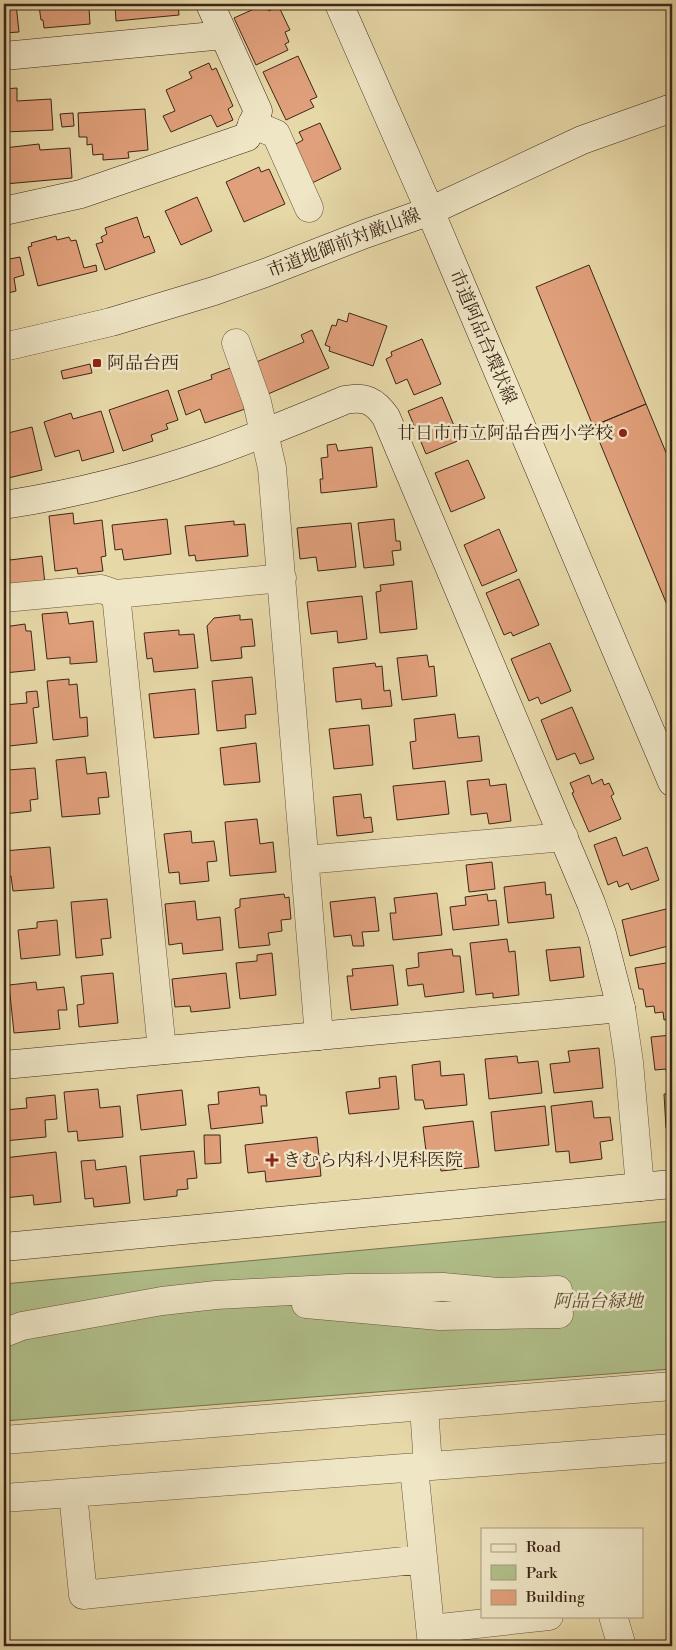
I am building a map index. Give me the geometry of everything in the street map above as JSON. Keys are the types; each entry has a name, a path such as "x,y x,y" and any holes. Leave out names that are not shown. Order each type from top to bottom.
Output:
{"street":[{"path":"4,211 81,194 247,137 258,111 210,4"},
{"name":"市道阿品台環状線","path":"339,4 430,211 672,782"},
{"path":"4,56 224,35"},
{"name":"市道地御前対厳山線","path":"4,347 94,327 214,291 430,211 582,140 672,108"},
{"path":"252,124 276,134 309,208"},
{"path":"236,343 257,402 272,468 319,1036"},
{"path":"4,505 70,493 119,481 214,452 345,400 357,398 369,400 379,407 386,417 564,837 602,934 621,1008 630,1070 640,1187"},
{"path":"4,598 101,589 116,594 282,578"},
{"path":"116,594 162,1050"},
{"path":"305,860 564,837"},
{"path":"4,1065 621,1008"},
{"path":"4,1247 672,1184"},
{"path":"4,1333 22,1326 143,1304 216,1296 348,1288 443,1287 498,1292 559,1302"},
{"path":"4,1440 672,1386"},
{"path":"424,1407 421,1467 423,1559 432,1638 538,1618"},
{"path":"4,1498 672,1448"},
{"path":"73,1493 83,1595 423,1559"},
{"path":"614,1618 621,1646"}],"green space":[{"name":"阿品台緑地","path":"672,1221 672,1369 4,1421 4,1284"}],"building":[{"path":"4,4 16,4 19,32 4,33"},
{"path":"43,4 99,4 100,7 89,8 90,24 44,28 39,6 44,6"},
{"path":"115,4 178,4 179,15 116,21"},
{"path":"265,4 269,11 276,7 278,10 280,9 290,30 285,32 289,42 285,44 288,50 256,65 234,18"},
{"path":"298,56 317,97 310,100 314,107 286,120 263,72"},
{"path":"209,63 212,70 216,68 233,106 228,109 233,120 217,127 211,115 171,132 163,116 175,111 166,90 192,78 189,72"},
{"path":"17,88 17,101 51,99 53,130 4,132 4,89"},
{"path":"145,109 148,150 128,152 129,158 103,160 103,154 93,155 92,144 87,145 87,137 79,137 78,113"},
{"path":"73,113 74,126 62,127 60,114"},
{"path":"320,123 341,169 310,184 292,146 303,140 299,132"},
{"path":"39,144 40,150 70,148 72,178 5,184 4,148"},
{"path":"259,167 261,172 269,169 285,204 244,222 226,182"},
{"path":"197,197 212,231 181,245 165,211"},
{"path":"137,217 144,238 149,236 155,252 105,270 96,244 103,242 101,237 107,234 105,228"},
{"path":"56,236 57,240 69,237 71,241 76,240 84,268 96,265 97,271 38,286 28,247 32,246 31,243"},
{"path":"20,257 24,275 14,278 16,291 4,294 4,260"},
{"path":"589,265 646,404 593,426 536,287"},
{"path":"349,313 387,326 373,366 329,351 330,347 325,345 332,325 336,326 338,319 347,322"},
{"path":"312,330 329,368 268,394 254,363 304,342 301,335"},
{"path":"422,339 441,384 414,395 407,379 396,384 386,359 392,356 391,352"},
{"path":"90,364 92,373 63,379 61,371"},
{"path":"233,367 248,408 205,423 200,409 186,415 178,391 212,379 211,375"},
{"path":"168,390 178,420 166,424 168,429 151,435 153,441 123,451 109,410"},
{"path":"442,397 460,440 426,454 408,411"},
{"path":"646,404 672,467 672,617 593,426"},
{"path":"101,411 114,452 82,461 79,450 55,457 44,422 71,413 73,419"},
{"path":"32,427 42,470 4,479 4,434"},
{"path":"336,444 338,451 372,447 377,487 321,493 320,479 323,479 321,458 328,457 327,445"},
{"path":"468,460 485,498 451,512 435,473"},
{"path":"73,513 74,524 102,520 106,556 101,557 103,571 78,574 77,568 55,571 49,516"},
{"path":"167,519 171,554 124,560 122,549 115,550 112,525"},
{"path":"394,519 396,541 400,541 401,550 392,551 394,565 364,568 358,523"},
{"path":"234,521 234,525 245,524 248,556 196,561 195,555 189,556 185,526"},
{"path":"351,523 356,567 318,571 316,557 300,559 297,528"},
{"path":"4,527 6,527 10,560 42,556 45,584 4,588"},
{"path":"499,529 517,571 482,586 464,545"},
{"path":"519,579 539,625 513,636 511,632 504,635 486,593"},
{"path":"412,581 417,629 380,633 376,592 381,591 380,585"},
{"path":"362,596 367,639 338,643 337,631 311,634 307,602"},
{"path":"67,612 69,624 93,621 97,662 70,664 70,657 47,659 42,614"},
{"path":"240,615 240,620 252,619 255,646 241,647 242,658 211,661 207,626 214,618"},
{"path":"25,624 26,631 31,631 35,670 4,673 4,627"},
{"path":"179,630 179,635 194,634 198,668 154,672 152,658 147,659 144,633"},
{"path":"550,643 571,691 541,704 538,697 529,701 511,659"},
{"path":"427,655 429,667 434,666 437,696 402,700 397,658"},
{"path":"375,663 376,667 382,666 384,691 390,690 392,706 362,709 361,699 336,702 333,668"},
{"path":"252,677 256,714 245,715 246,728 217,731 212,681"},
{"path":"69,679 69,685 77,684 80,718 87,717 88,736 53,740 47,681"},
{"path":"195,689 199,734 154,738 149,694"},
{"path":"37,691 39,707 33,708 37,743 9,746 8,734 4,734 4,705 27,703 26,692"},
{"path":"572,707 594,759 580,764 575,753 557,760 541,720"},
{"path":"455,714 458,738 479,736 482,761 413,769 410,742 416,741 414,719"},
{"path":"369,725 373,765 334,769 329,729"},
{"path":"256,743 260,782 224,785 220,748"},
{"path":"85,757 87,774 106,772 109,797 98,798 100,814 62,817 56,760"},
{"path":"8,764 8,770 35,768 38,799 30,800 31,811 4,814 4,765"},
{"path":"589,775 592,784 602,779 604,785 609,783 614,794 611,796 621,819 589,832 572,793 574,792 570,783"},
{"path":"489,779 490,786 506,784 511,821 489,824 487,813 471,815 467,781"},
{"path":"445,781 449,814 397,820 393,786"},
{"path":"361,794 364,818 371,817 373,832 337,836 333,797"},
{"path":"257,819 260,844 273,842 276,872 230,876 225,822"},
{"path":"191,831 192,843 214,841 217,861 207,862 209,881 180,884 179,872 169,873 164,834"},
{"path":"616,837 623,856 647,847 659,880 631,890 628,883 619,887 617,881 608,885 594,845"},
{"path":"50,847 54,888 13,891 11,876 4,877 4,851"},
{"path":"492,862 495,889 469,892 466,865"},
{"path":"545,882 546,895 551,894 554,918 508,923 504,887"},
{"path":"437,893 442,935 393,940 390,913 396,913 394,898"},
{"path":"284,894 285,898 289,897 291,919 281,920 282,931 268,933 270,945 239,948 235,909 240,907 240,899"},
{"path":"487,894 488,901 496,900 499,925 453,930 450,907 466,905 465,897"},
{"path":"375,897 379,931 362,932 364,946 353,946 351,935 334,937 330,902"},
{"path":"107,899 111,938 101,939 103,955 76,958 71,902"},
{"path":"195,901 197,920 220,917 223,950 183,954 182,943 169,945 165,904"},
{"path":"666,909 672,931 672,945 630,956 622,920"},
{"path":"57,920 60,955 21,959 18,930 37,928 37,922"},
{"path":"507,939 509,952 515,951 519,995 493,998 493,993 476,995 470,943"},
{"path":"580,947 584,977 550,981 546,950"},
{"path":"452,949 453,956 460,956 464,992 425,997 423,984 408,986 406,969 419,967 418,953"},
{"path":"272,953 276,995 240,999 236,963 257,961 257,955"},
{"path":"672,962 672,1018 664,1020 663,1012 655,1013 654,1006 646,1007 643,989 639,989 635,968"},
{"path":"393,965 398,1005 351,1010 347,976 353,976 352,969"},
{"path":"113,973 118,1023 79,1027 77,1005 84,1004 81,976"},
{"path":"226,973 230,1008 191,1012 190,1006 175,1007 172,979"},
{"path":"36,982 37,990 64,987 67,1010 58,1010 60,1029 14,1033 9,985"},
{"path":"672,1035 672,1075 667,1076 666,1069 655,1070 651,1037"},
{"path":"599,1048 603,1088 554,1093 550,1064 570,1062 568,1051"},
{"path":"517,1056 518,1063 538,1061 542,1093 489,1099 485,1059"},
{"path":"440,1061 441,1076 464,1074 467,1105 425,1109 423,1100 415,1100 412,1065"},
{"path":"396,1076 399,1109 349,1114 346,1092 380,1088 379,1078"},
{"path":"259,1087 260,1095 266,1095 267,1106 261,1106 263,1123 211,1129 208,1105 219,1104 218,1092"},
{"path":"98,1089 100,1108 120,1106 123,1137 78,1141 77,1131 68,1132 64,1092"},
{"path":"182,1090 186,1125 141,1130 137,1095"},
{"path":"664,1094 672,1094 672,1128 666,1128"},
{"path":"55,1095 57,1119 45,1120 46,1137 4,1141 4,1110 27,1108 26,1098"},
{"path":"592,1101 594,1118 610,1117 613,1140 600,1142 602,1159 570,1163 569,1151 556,1152 551,1106"},
{"path":"545,1106 549,1145 495,1151 491,1112"},
{"path":"473,1121 479,1167 441,1171 439,1158 427,1159 423,1127"},
{"path":"204,1135 220,1135 221,1163 205,1164"},
{"path":"317,1137 321,1176 266,1182 265,1171 248,1173 245,1145"},
{"path":"194,1151 197,1178 187,1179 188,1189 177,1190 177,1196 144,1200 140,1156"},
{"path":"56,1152 61,1202 34,1205 33,1195 4,1198 4,1158"},
{"path":"95,1160 96,1170 126,1166 130,1203 94,1207 93,1198 85,1199 81,1161"}],"place":[{"name":"阿品台西","path":"97,363"},
{"name":"廿日市市立阿品台西小学校","path":"623,433"},
{"name":"きむら内科小児科医院","path":"272,1160"}]}
